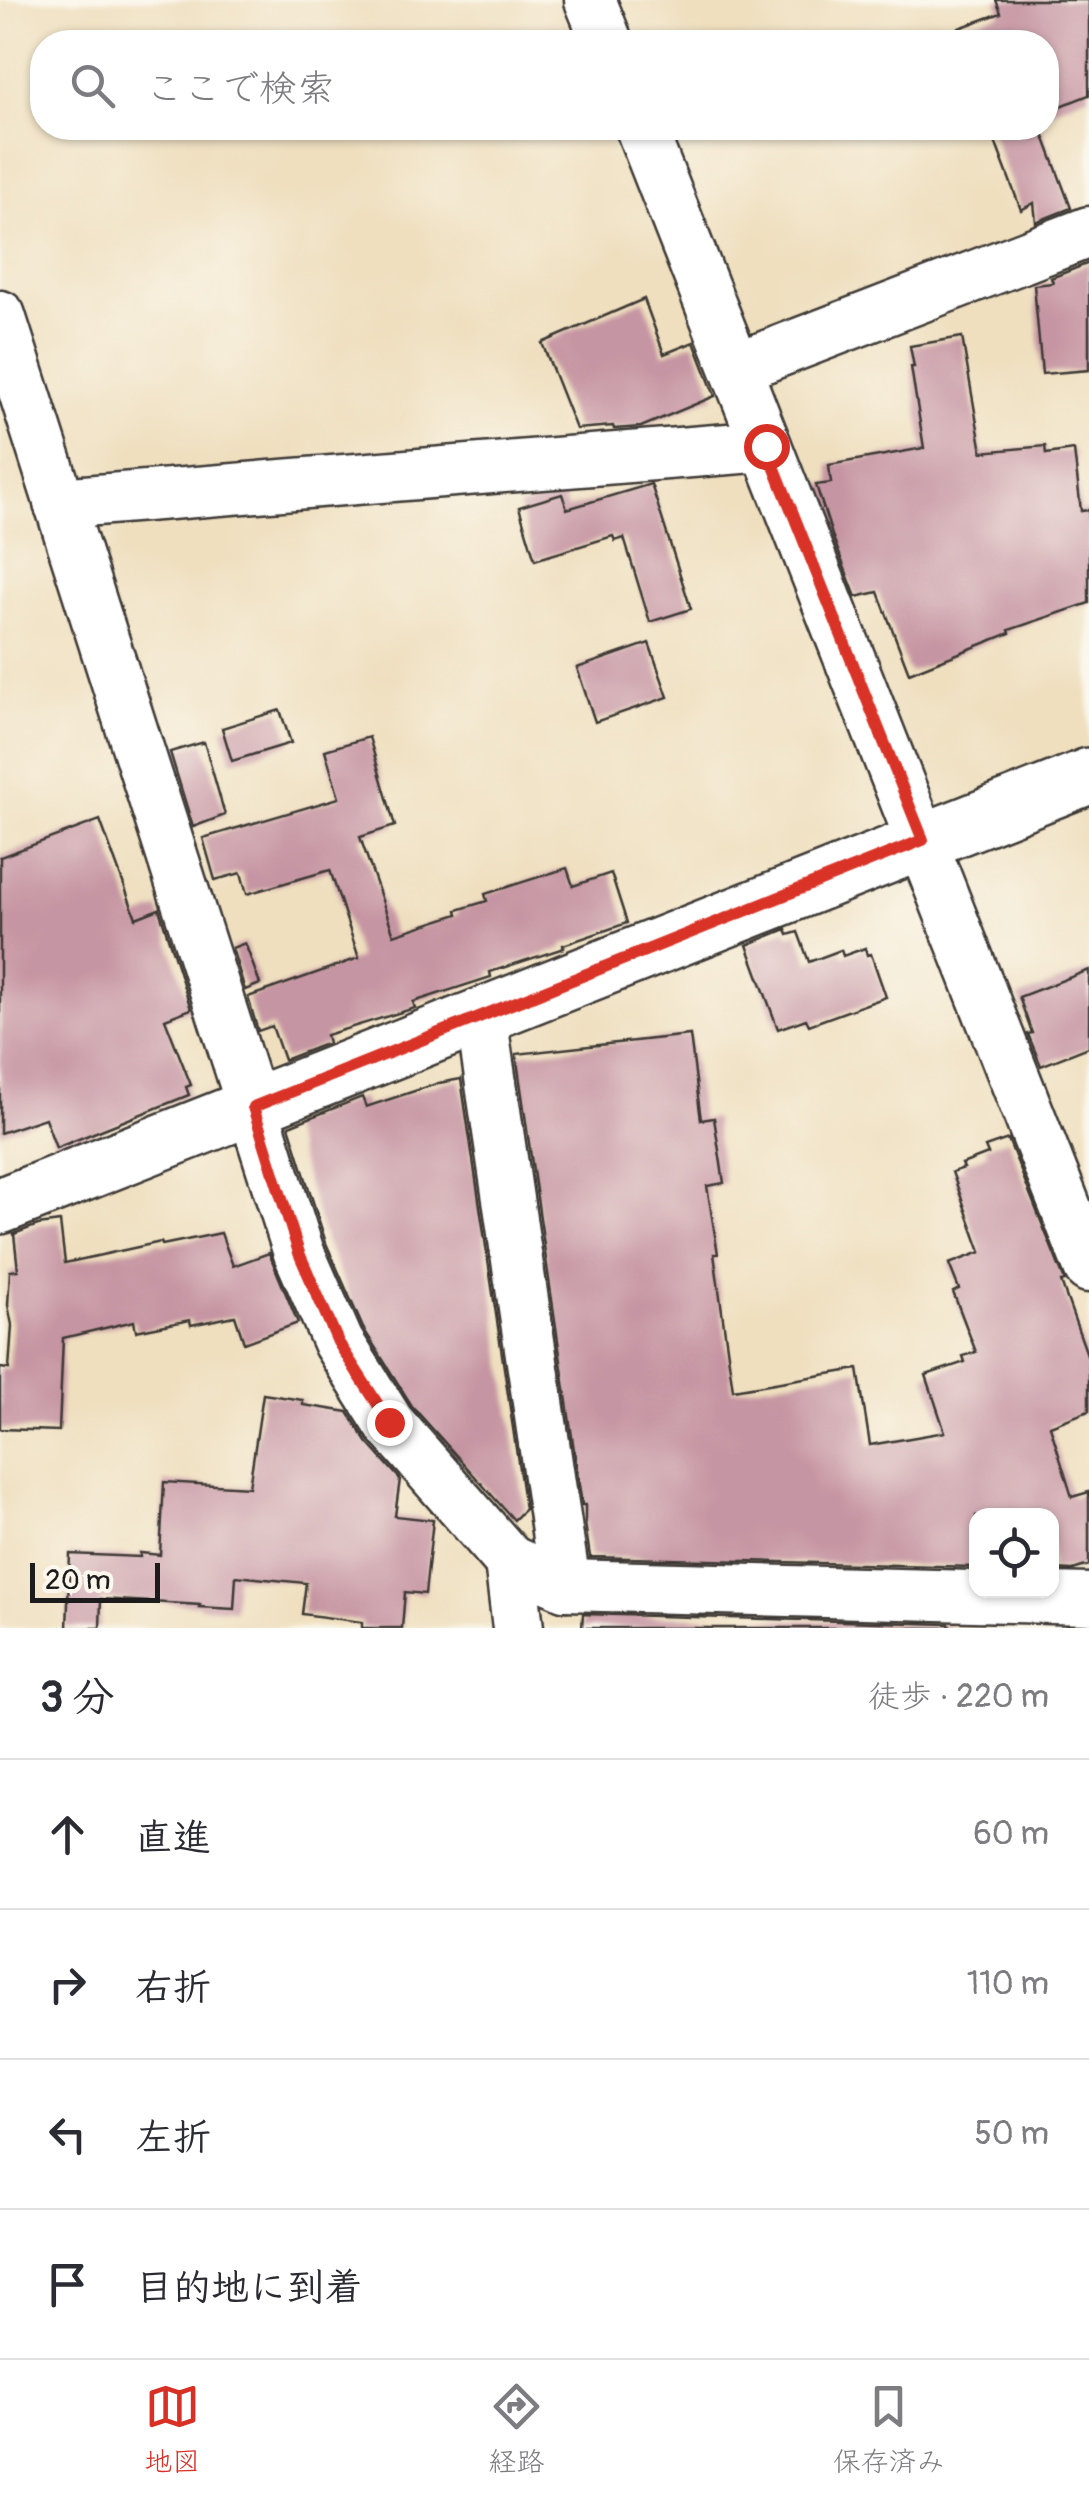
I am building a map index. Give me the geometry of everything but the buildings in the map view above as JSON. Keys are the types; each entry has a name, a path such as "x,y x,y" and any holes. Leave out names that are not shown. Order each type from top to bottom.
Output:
{"street":[{"path":"590,0 602,30"},
{"path":"646,140 1089,1267"},
{"path":"736,368 1089,232"},
{"path":"0,316 299,1253 338,1342 389,1422 510,1561 565,1585 856,1610 1089,1599"},
{"path":"59,503 766,446"},
{"path":"0,1206 1089,776"},
{"path":"482,1016 565,1585"},
{"path":"510,1561 518,1628"}],"route":[{"path":"389,1422 338,1342 299,1253 253,1107 923,840 766,446"}]}
